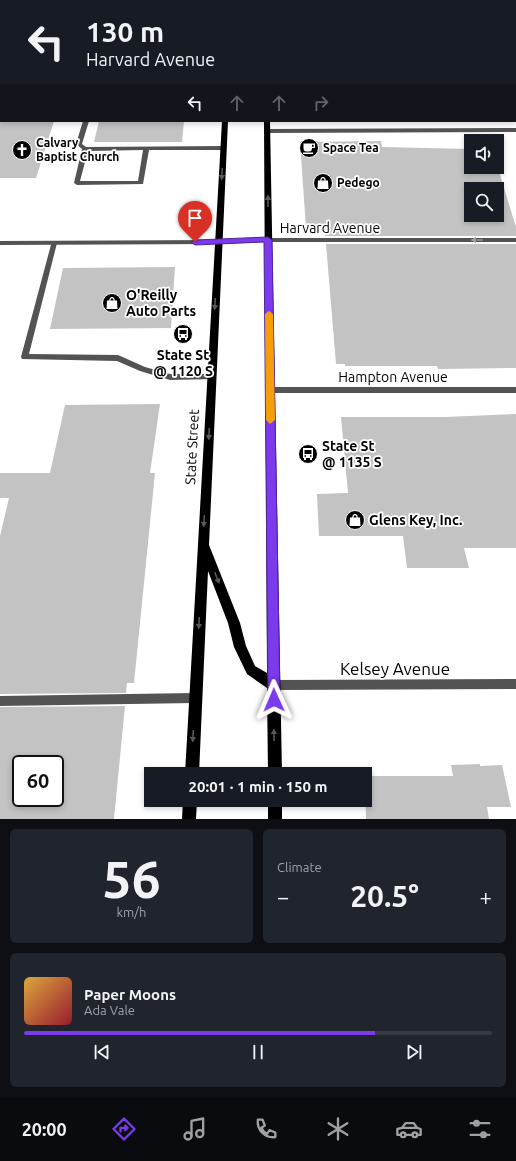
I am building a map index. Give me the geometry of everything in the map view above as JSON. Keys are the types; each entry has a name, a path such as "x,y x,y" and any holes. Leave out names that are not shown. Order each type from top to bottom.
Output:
{"main road":[{"name":"State Street","path":"192,767 225,122"},
{"path":"267,122 275,767"},
{"path":"203,542 234,623 240,647 251,670 274,685"},
{"path":"189,819 190,807"},
{"path":"275,807 275,819"}],"street":[{"path":"86,122 79,144 85,149 223,148"},
{"path":"267,130 516,130"},
{"path":"85,149 77,183 141,183 146,149"},
{"name":"Harvard Avenue","path":"0,243 218,242 268,240 516,240"},
{"path":"54,243 25,358 118,358 143,369 170,377 212,377"},
{"name":"Hampton Avenue","path":"270,390 516,390"},
{"name":"Kelsey Avenue","path":"274,685 516,684"},
{"path":"0,701 195,698"}],"building":[{"name":"Calvary Baptist Church","path":"0,122 54,122 36,178 0,178"},
{"path":"99,122 184,122 182,142 94,142"},
{"path":"381,141 382,147 464,149 464,174 500,174 502,182 464,182 464,222 504,222 504,188 516,227 516,236 325,236 325,227 306,228 300,142"},
{"path":"326,244 516,244 516,368 438,369 437,366 345,366 345,364 336,364"},
{"path":"175,267 171,328 50,329 63,268"},
{"path":"160,404 150,473 155,473 134,683 127,683 126,693 0,694 0,536 9,498 0,498 0,473 50,473 65,405"},
{"path":"516,414 516,548 464,548 469,568 407,568 403,536 319,536 317,494 348,493 341,417 445,417"},
{"path":"125,706 114,819 0,819 0,707"},
{"path":"451,765 502,765 511,807 487,807 489,819 366,819 366,807 372,807 372,776 453,776"}],"slow traffic":[{"path":"269,314 270,420"}],"place":[{"name":"Space Tea","path":"309,148"},
{"name":"Calvary Baptist Church","path":"22,150"},
{"name":"Pedego","path":"323,183"},
{"name":"O'Reilly Auto Parts","path":"112,303"},
{"name":"State St @ 1120 S","path":"183,334"},
{"name":"State St @ 1135 S","path":"308,454"},
{"name":"Glens Key, Inc.","path":"355,520"}],"route":[{"path":"195,242 268,240 274,700"}]}
